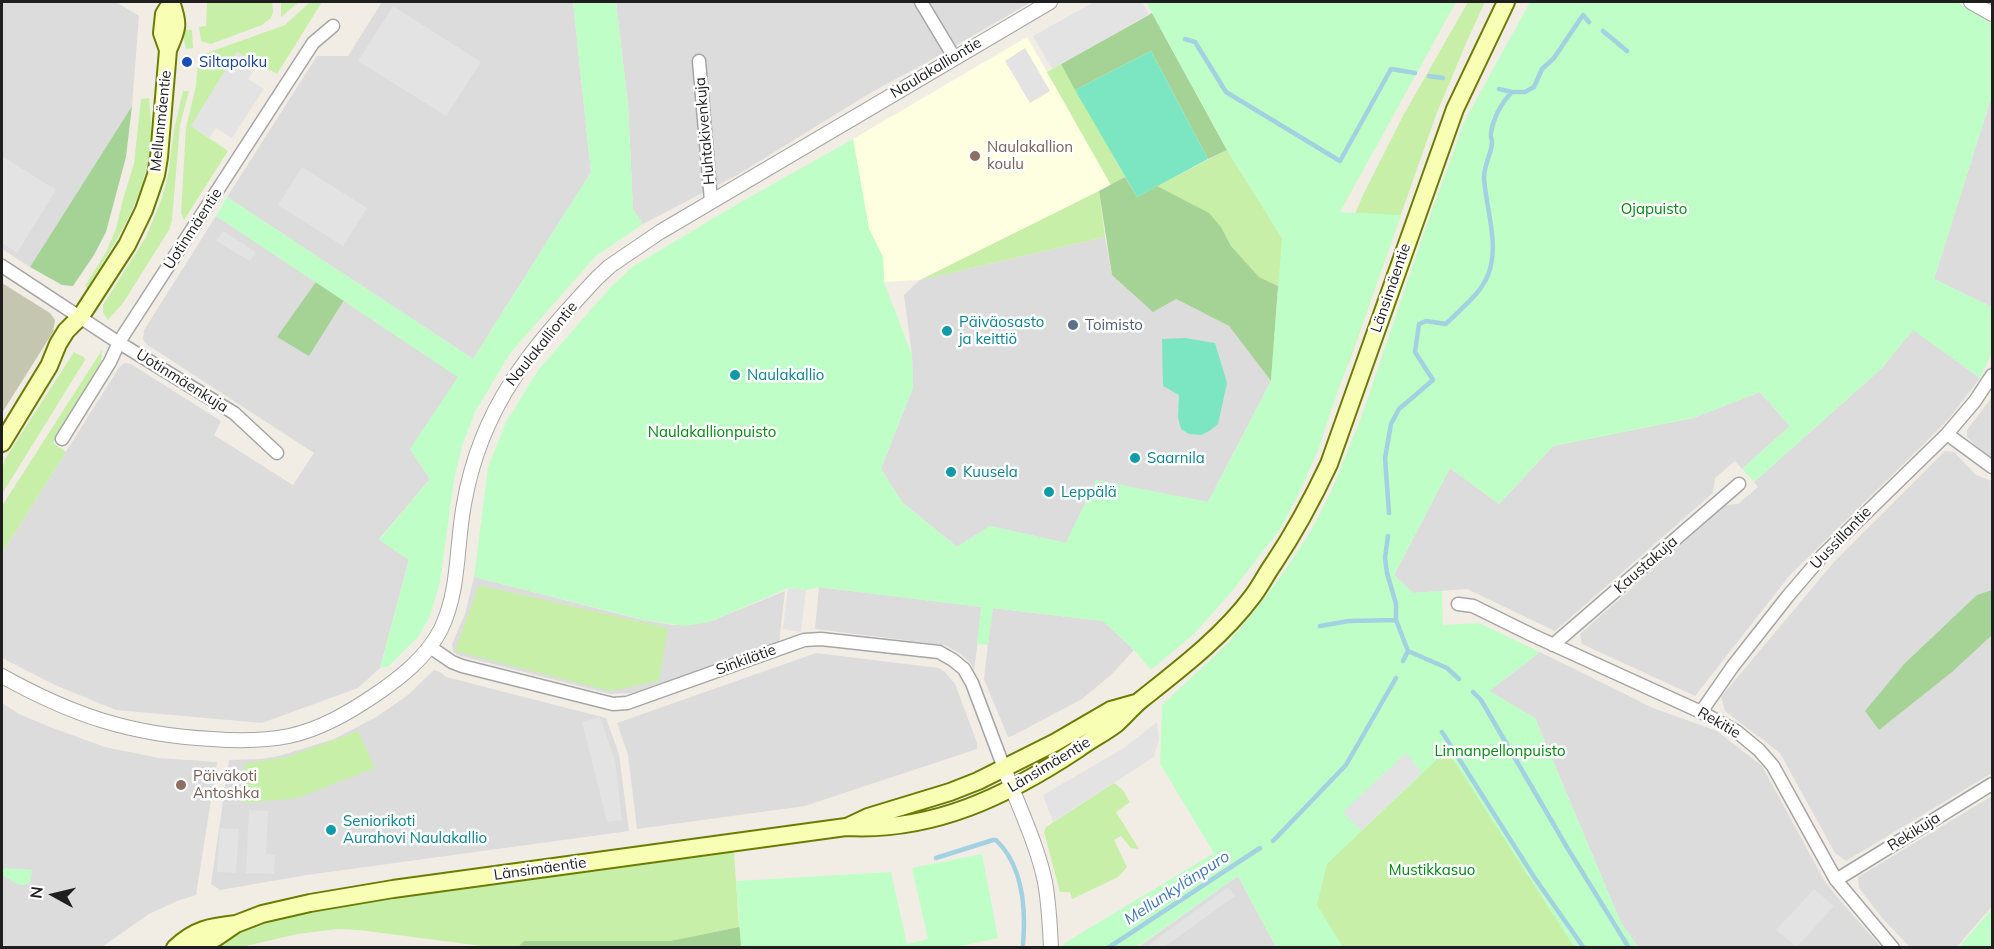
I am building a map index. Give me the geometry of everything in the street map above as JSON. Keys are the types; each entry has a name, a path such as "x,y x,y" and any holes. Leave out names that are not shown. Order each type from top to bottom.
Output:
{"main road":[{"name":"Mellunmäentie","path":"2,443 49,366 66,331 81,316 137,228 156,175 168,50 162,33 164,14 171,2"},
{"name":"Länsimäentie","path":"196,948 236,924 262,914 301,905 393,889 846,827 870,829 922,821 950,813 1012,789 1052,766 1117,723 1137,702 1203,648 1228,611 1274,563 1307,512 1329,464 1455,109 1508,4"},
{"name":"Länsimäentie","path":"846,827 868,817 978,782 1056,742 1111,710 1137,702"},
{"name":"Länsimäentie","path":"175,948 186,938 208,927 236,924"}],"street":[{"path":"921,2 954,57"},
{"name":"Naulakalliontie","path":"2,676 57,706 118,727 185,738 261,739 289,736 316,728 343,716 402,675 430,647 441,628 453,598 463,507 473,464 488,423 507,387 527,359 578,298 610,266 654,236 1050,2"},
{"path":"1971,2 1992,14"},
{"name":"Uotinmäentie","path":"62,439 110,362 119,342 314,44 333,26"},
{"name":"Huhtakivenkuja","path":"699,61 711,201"},
{"name":"Uotinmäenkuja","path":"2,266 234,413 277,453"},
{"name":"Uussillantie","path":"1701,711 1733,666 1823,555 1947,434 1975,401 1992,375"},
{"path":"1947,434 1992,467"},
{"name":"Kaustakuja","path":"1553,645 1739,484"},
{"name":"Rekitie","path":"1458,604 1473,606 1553,645 1701,711 1736,731 1759,750 1773,766 1836,880 1893,948"},
{"name":"Sinkilätie","path":"430,647 462,666 613,704 627,703 804,640 821,639 939,652 964,669 972,683 1004,768"},
{"path":"1004,768 1038,857 1045,882 1051,948"},
{"name":"Rekikuja","path":"1836,880 1992,783"}],"shaded area":[{"path":"2,2 116,2 139,16 132,106 30,267 2,249"},
{"path":"382,2 573,2 591,172 473,359 227,197 317,56 348,56"},
{"path":"616,2 1031,2 872,92 737,175 643,224 633,209 628,105"},
{"path":"1094,2 1142,2 1149,15 1052,69 1033,36"},
{"path":"393,6 481,62 446,116 358,61"},
{"name":"Naulakallion koulu","path":"1027,37 1111,185 920,280 884,282 883,257 869,229 853,139"},
{"path":"1025,48 1050,91 1030,103 1005,61"},
{"path":"237,52 258,64 248,79 264,89 232,138 216,128 209,138 191,126"},
{"path":"1992,95 1992,307 1934,279"},
{"path":"2,156 56,190 17,253 2,243"},
{"path":"302,167 367,208 343,246 278,205"},
{"path":"216,216 459,377 410,449 430,479 379,539 409,559 380,668 358,688 262,723 116,710 55,685 2,658 2,553 120,366 125,363 131,364 221,421 214,435 293,485 314,453 146,344 143,339 144,330"},
{"path":"223,231 256,252 250,261 216,241"},
{"path":"1105,237 1112,275 1176,299 1229,326 1271,381 1208,502 1096,481 1066,543 990,526 957,547 902,502 881,469 913,387 912,355 904,295 920,280"},
{"path":"2,283 50,313 55,320 53,332 2,413"},
{"path":"1913,329 1980,378 1951,416 1928,440 1790,575 1695,696 1582,644 1580,634 1726,505 1738,504 1758,487 1754,482 1881,369"},
{"path":"1760,392 1790,426 1742,469 1735,461 1715,478 1713,493 1555,631 1467,589 1413,593 1394,575 1450,468 1499,504 1553,446 1693,418"},
{"path":"1992,397 1992,461 1967,437 1967,430"},
{"path":"1945,451 1954,452 1976,475 1992,481 1992,773 1846,861 1835,853 1780,753 1725,711 1721,697 1834,562"},
{"path":"474,577 643,620 673,625 709,622 785,591 779,643 632,693 610,694 457,655 453,651 452,644 465,614"},
{"path":"819,587 982,607 974,671 972,665 961,654 945,645 815,629"},
{"path":"788,588 806,590 801,632 783,629"},
{"path":"992,608 1103,621 1134,650 1111,675 1082,699 1008,737 984,679"},
{"path":"1540,652 1653,708 1717,731 1762,766 1824,880 1881,947 1638,947 1621,923 1535,718 1489,691"},
{"path":"816,653 939,668 955,684 977,743 977,749 805,806 637,829 628,755 617,723"},
{"path":"434,670 446,677 606,718 619,754 629,831 307,875 220,890 211,884 229,760 279,756 334,739 376,717 408,695"},
{"path":"2,703 19,714 105,747 159,758 217,762 196,895 149,914 102,947 2,948"},
{"path":"600,717 615,760 622,820 607,822 582,722"},
{"path":"1157,722 1159,739 1154,757 1053,822 1043,795 1124,748"},
{"path":"1406,753 1422,773 1361,831 1343,812"},
{"path":"1992,796 1992,906 1957,947 1910,947 1883,919 1859,888 1858,877"},
{"path":"249,810 268,811 266,854 275,855 274,874 246,873"},
{"path":"220,828 239,829 236,873 217,872"},
{"path":"1238,876 1276,947 1137,948"},
{"path":"1228,887 1235,896 1164,947 1146,947"},
{"path":"1814,889 1834,906 1797,947 1776,930"}],"green space":[{"path":"207,2 272,2 273,12 271,18 262,25 211,44 201,41 199,27 206,26"},
{"path":"281,2 299,2 281,17"},
{"path":"310,2 322,2 277,74 237,52 191,126 228,151 184,220 181,213 186,128 196,86 198,63 207,53 285,25"},
{"path":"573,2 616,2 628,105 633,209 643,224 596,256 511,352 475,412 462,446 454,480 440,582 430,616 418,637 389,666 380,668 409,560 379,540 430,479 410,449 458,377 216,216 227,197 473,359 591,172"},
{"name":"Naulakallionpuisto","path":"1146,2 1456,2 1340,212 1401,215 1319,448 1280,529 1233,590 1194,634 1151,670 1134,650 1103,621 993,608 988,645 977,644 981,607 819,587 806,590 788,588 709,622 685,626 644,620 474,577 488,467 506,422 539,369 609,289 632,267 853,139 869,229 883,257 884,282 912,355 913,387 881,469 902,502 957,547 990,526 1066,543 1096,480 1208,502 1271,381 1282,238 1227,150"},
{"path":"1468,2 1485,2 1436,115 1348,365 1333,265 1363,195 1404,114"},
{"name":"Ojapuisto","path":"1530,2 1957,2 1992,24 1992,95 1934,279 1992,307 1992,353 1980,378 1913,330 1881,369 1754,482 1742,469 1790,426 1760,392 1693,418 1553,446 1499,504 1450,468 1394,575 1413,593 1442,591 1443,625 1479,623 1540,652 1489,691 1535,718 1621,923 1638,947 1574,947 1447,750 1327,864 1317,905 1343,947 1276,947 1238,876 1137,947 1063,948 1063,944 1214,853 1160,764 1162,705 1227,644 1256,609 1309,534 1330,494 1361,418 1465,120"},
{"path":"1152,13 1227,150 1208,159 1151,51 1075,90 1061,64"},
{"path":"182,29 192,30 193,48 186,49"},
{"path":"1151,51 1208,159 1137,197 1075,90"},
{"path":"1061,64 1125,177 1111,185 1047,72"},
{"path":"183,91 189,91 180,125 172,220 169,230 123,303 108,320 103,313 103,305 146,237 162,198"},
{"path":"149,98 151,131 145,174 121,233 87,288 85,286 106,252 116,229 134,164 141,99"},
{"path":"132,106 126,157 106,232 73,286 62,285 30,267"},
{"path":"1227,150 1282,238 1303,266 1271,381 1278,286 1259,277 1231,246 1221,227 1157,186"},
{"path":"1125,177 1137,197 1157,186 1209,213 1221,227 1231,246 1259,277 1278,286 1271,381 1229,326 1176,299 1153,312 1112,275 1099,191"},
{"path":"1099,191 1105,237 920,280"},
{"path":"316,282 344,300 309,356 277,337"},
{"path":"1185,338 1215,343 1227,383 1218,424 1201,435 1189,434 1181,429 1178,417 1179,395 1163,386 1162,339"},
{"path":"102,350 101,362 53,443 66,452 2,553 2,506"},
{"path":"74,352 84,357 85,360 2,494 2,470 5,459"},
{"path":"479,585 668,628 659,681 610,691 455,651"},
{"path":"1992,590 1992,635 1952,672 1879,730 1865,711 1904,664 1977,595"},
{"name":"Mustikkasuo","path":"1437,727 1592,947 1313,947 1286,866 1326,864 1427,768"},
{"path":"358,731 375,768 298,798 244,803 244,764 287,757"},
{"path":"1114,783 1122,789 1130,802 1116,812 1139,849 1131,848 1121,836 1114,840 1127,867 1118,877 1072,899 1070,892 1060,892 1044,832 1046,827"},
{"path":"734,852 739,927 670,941 524,941 519,947 497,948 338,929 297,934 242,947 209,948 247,930 314,910"},
{"path":"982,854 998,938 952,948 741,947 736,881 891,872 907,944 928,939 912,868"},
{"path":"6,868 32,870 30,883 22,885 3,876 3,870"},
{"path":"1992,909 1992,947 1959,947"},
{"path":"739,927 771,943 796,947 518,947 524,941 670,941"}],"waterway":[{"name":"Mellunkylänpuro","path":"1389,513 1385,458 1391,424 1399,409 1433,380 1415,352 1419,324 1426,321 1446,324 1470,301 1488,275 1493,239 1484,178 1492,146 1492,127 1496,116 1501,105 1512,92 1525,92 1534,87 1542,69 1554,58 1583,15 1589,22"},
{"path":"1603,31 1627,51"},
{"path":"1185,39 1195,42 1226,92 1340,161 1391,69 1415,73"},
{"path":"1429,76 1443,78"},
{"path":"1499,89 1512,92"},
{"name":"Mellunkylänpuro","path":"1388,536 1385,558 1387,573 1396,604 1396,620 1408,651 1403,661"},
{"path":"1320,626 1349,621 1396,620"},
{"path":"1408,651 1447,668 1459,679"},
{"name":"Mellunkylänpuro","path":"1273,841 1346,765 1396,678"},
{"path":"1473,692 1481,700 1629,948"},
{"path":"1442,732 1534,877 1584,948"},
{"path":"936,858 996,840 1012,862 1021,889 1024,917 1023,944"},
{"name":"Mellunkylänpuro","path":"1108,948 1260,848"}],"place":[{"name":"Siltapolku","path":"187,62"},
{"name":"Naulakallion koulu","path":"975,156"},
{"name":"Toimisto","path":"1073,325"},
{"name":"Päiväosasto ja keittiö","path":"947,331"},
{"name":"Naulakallio","path":"735,375"},
{"name":"Saarnila","path":"1135,458"},
{"name":"Kuusela","path":"951,472"},
{"name":"Leppälä","path":"1049,492"},
{"name":"Päiväkoti Antoshka","path":"181,785"},
{"name":"Seniorikoti Aurahovi Naulakallio","path":"331,830"}],"park label":[{"name":"Linnanpellonpuisto","path":"1500,751"}]}
